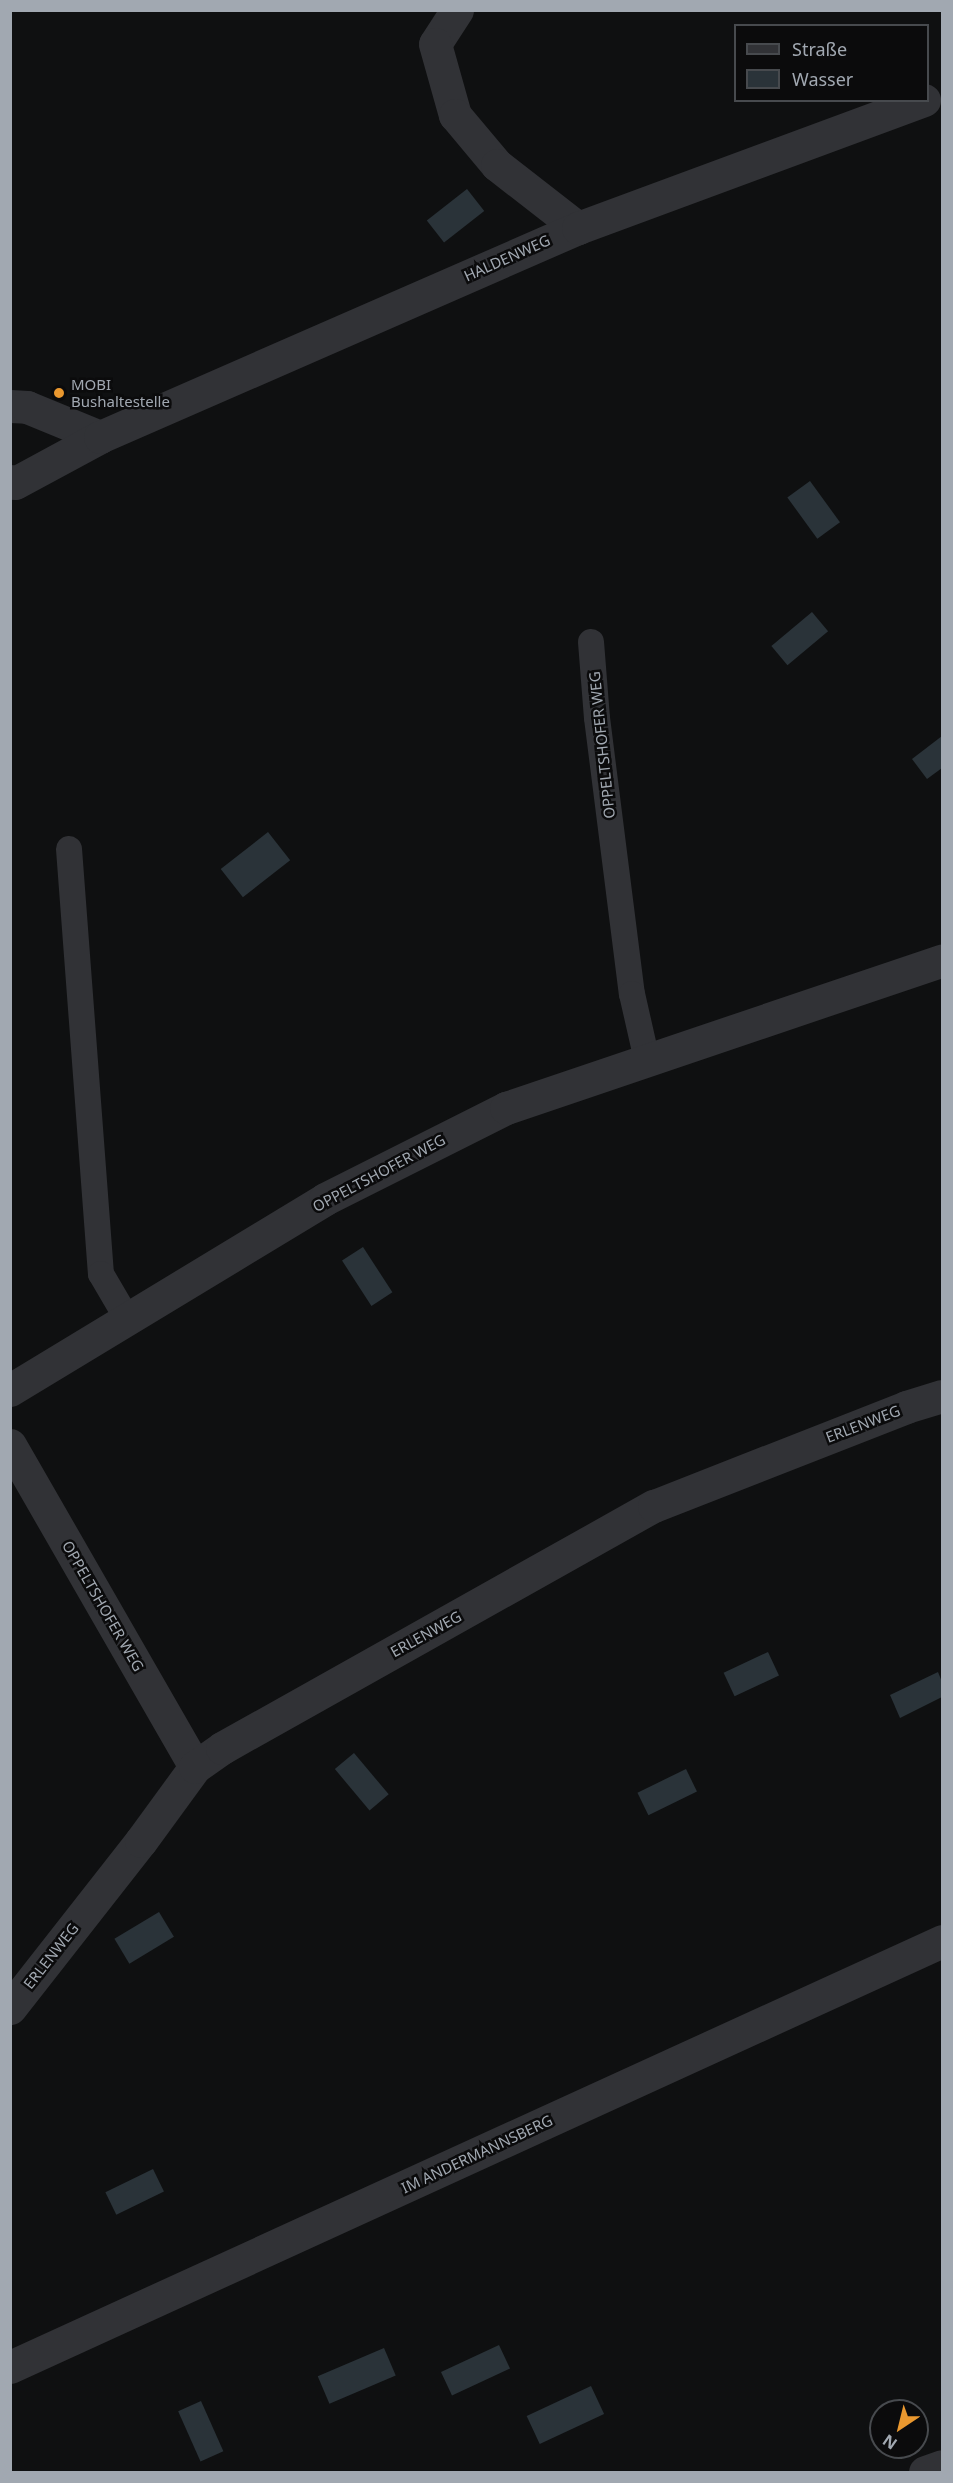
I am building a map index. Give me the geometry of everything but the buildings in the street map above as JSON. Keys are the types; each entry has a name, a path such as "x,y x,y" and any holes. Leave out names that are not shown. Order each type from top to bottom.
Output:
{"street":[{"path":"457,10 435,44 454,115 497,165 578,228"},
{"name":"HALDENWEG","path":"12,484 100,437 578,228 921,102"},
{"path":"10,406 27,407 100,437"},
{"name":"OPPELTSHOFER WEG","path":"10,1390 326,1199 506,1108 942,960"},
{"name":"ERLENWEG","path":"10,2008 141,1841 195,1767 222,1749 654,1506 906,1407 942,1396"},
{"name":"OPPELTSHOFER WEG","path":"10,1445 195,1767"},
{"name":"IM ANDERMANNSBERG","path":"10,2367 938,1950"},
{"path":"925,2472 942,2466"}],"lane":[{"name":"OPPELTSHOFER WEG","path":"591,642 597,718 632,994 647,1060"},
{"path":"69,849 101,1274 128,1320"}],"water":[{"path":"467,189 484,211 444,242 427,220"},
{"path":"810,481 840,522 817,539 787,497"},
{"path":"812,612 828,631 787,665 771,646"},
{"path":"942,736 942,768 927,779 912,759"},
{"path":"268,832 290,860 243,897 221,869"},
{"path":"363,1247 392,1292 371,1306 342,1261"},
{"path":"768,1652 779,1676 735,1696 724,1673"},
{"path":"938,1672 942,1682 942,1697 900,1718 890,1695"},
{"path":"354,1753 389,1794 370,1810 335,1769"},
{"path":"686,1769 697,1791 648,1815 637,1793"},
{"path":"159,1912 174,1937 129,1964 114,1939"},
{"path":"153,2169 164,2191 116,2215 105,2192"},
{"path":"499,2345 510,2369 452,2396 441,2372"},
{"path":"384,2348 396,2376 329,2404 318,2376"},
{"path":"591,2386 604,2414 540,2444 527,2416"},
{"path":"201,2401 223,2451 201,2461 178,2411"}],"place":[{"name":"MOBI Bushaltestelle","path":"59,393"}]}
